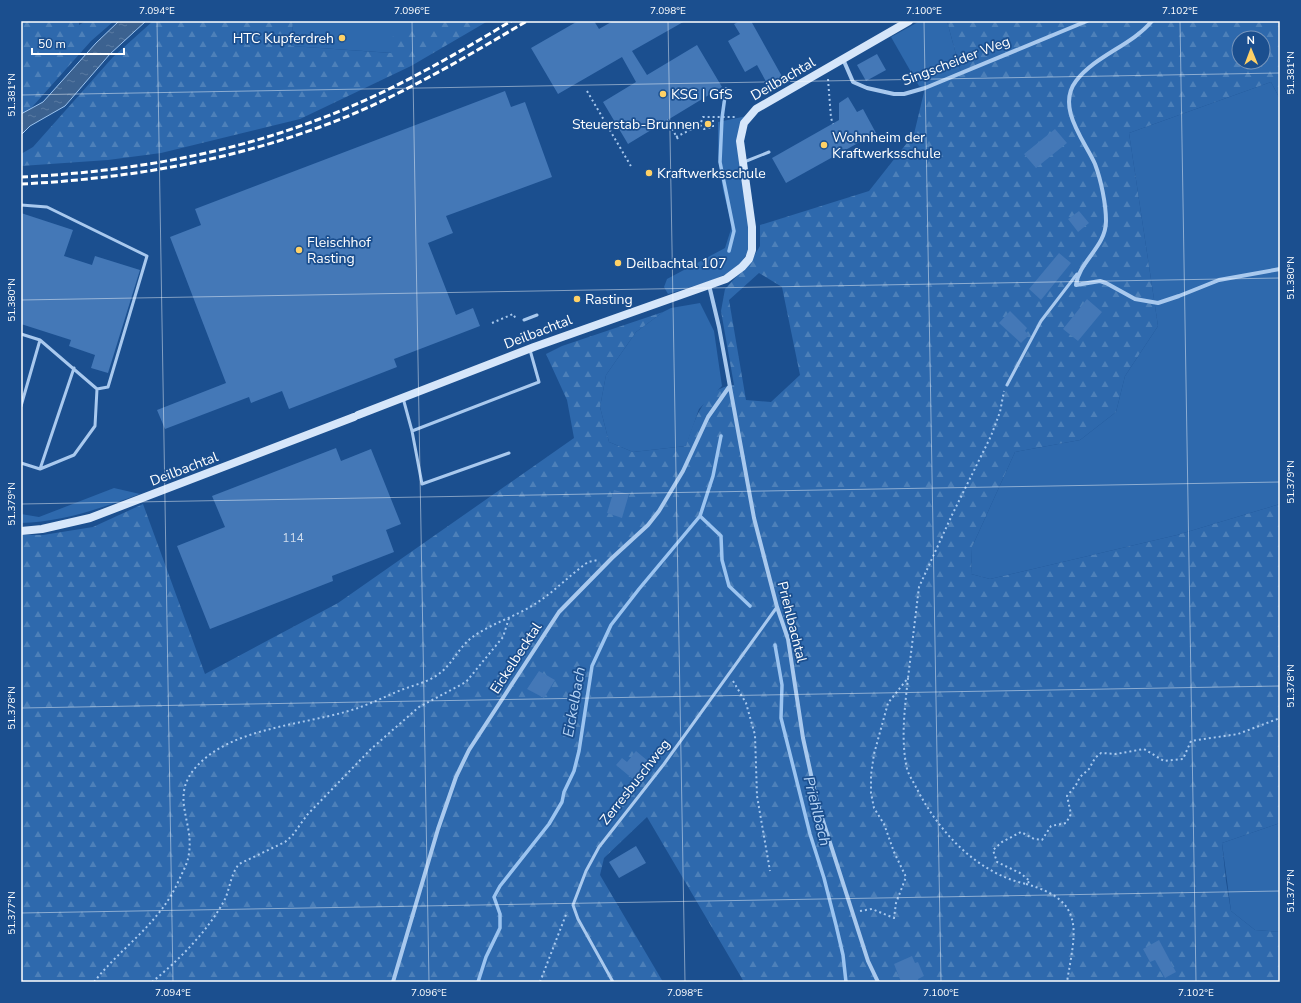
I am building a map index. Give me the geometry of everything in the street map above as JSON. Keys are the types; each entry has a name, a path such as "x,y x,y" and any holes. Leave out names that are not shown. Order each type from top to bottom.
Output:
{"street":[{"name":"Deilbachtal","path":"21,531 42,529 90,518 530,349 708,285 735,273 749,259 752,250 752,227 742,162 741,134 744,123 752,112 909,21"},
{"name":"Singscheider Weg","path":"843,59 853,82 859,86 884,93 904,94 925,88 1087,21"},
{"path":"1152,21 1133,38 1083,73 1070,90 1070,111 1095,166 1106,222 1100,244 1077,274 1076,285 1100,282 1106,283 1135,299 1158,302 1179,296 1219,280 1280,269"},
{"name":"Priehlbachtal","path":"708,285 719,327 754,518 777,607 788,639 803,738 817,802 868,961 878,982"},
{"name":"Eickelbecktal","path":"393,982 438,829 462,763 559,612 612,558 648,525 659,512 683,471 708,417 729,387"}],"lane":[{"path":"742,162 769,152"},
{"path":"21,205 47,207 147,256 108,387 98,390"},
{"path":"1007,385 1041,321 1077,274"},
{"path":"524,320 537,315"},
{"path":"21,334 40,340 98,390"},
{"path":"21,406 40,340"},
{"path":"412,431 539,382 530,349"},
{"path":"40,468 74,368"},
{"path":"21,463 40,468 74,456 95,426 98,390"},
{"path":"403,398 412,431 422,484 509,453"},
{"name":"Zerresbuschweg","path":"573,905 586,871 599,847 664,764 777,607"},
{"path":"573,905 578,919 613,982"}],"path":[{"path":"827,68 831,118 833,124"},
{"path":"587,91 632,168"},
{"path":"676,137 700,125 702,117 709,116 713,118 717,116 730,118"},
{"path":"700,125 704,129 713,127 713,118"},
{"path":"667,120 679,141"},
{"path":"492,322 513,314 515,320"},
{"path":"1007,385 991,436 952,515 919,587 908,678 904,735 906,763 924,802 940,828 980,864 1011,881 1036,887 1063,902 1071,913 1075,929 1067,982"},
{"path":"94,982 106,966 154,920 171,898 189,854 190,844 185,820 183,792 187,780 197,766 210,754 238,739 345,712 374,703 428,680 446,668 470,639 537,603 588,562 612,558"},
{"path":"152,982 172,966 210,922 224,900 234,870 239,864 285,842 292,836 306,815 371,749 419,707 466,682 503,637 509,618"},
{"path":"728,674 746,703 754,735 757,796 770,871"},
{"path":"853,912 872,909 894,918 896,903 906,877 894,852 884,824 874,808 871,793 871,775 874,754 888,703 908,678"},
{"path":"1026,884 1030,881 1020,873 997,862 994,850 1002,842 1021,832 1034,839 1042,840 1051,826 1066,822 1072,814 1067,796 1076,785 1080,777 1089,769 1095,758 1101,753 1116,754 1144,749 1164,761 1182,759 1191,742 1238,734 1280,718"},
{"path":"540,982 569,909 573,905"}],"green space":[{"path":"21,21 79,21 79,25 86,21 114,21 91,41 25,115 21,110"},
{"path":"153,21 293,21 291,46 391,53 394,27 430,30 431,21 488,21 411,66 300,119 161,153 108,160 21,166 21,154 33,147 113,57"},
{"name":"HTC Kupferdreh","path":"293,21 431,21 431,30 392,53 291,46"},
{"path":"920,21 947,21 961,73 925,88 919,86 891,37"},
{"path":"947,21 1280,21 1280,99 1271,82 1129,133 1158,326 1125,376 1116,412 1080,440 1015,452 972,547 971,574 990,579 1177,535 1280,504 1280,823 1222,843 1231,911 1255,930 1280,932 1280,982 744,982 647,817 604,858 600,875 663,982 21,982 21,535 43,535 93,527 143,504 205,674 338,603 574,438 567,400 546,354 562,346 663,312 636,332 606,375 600,407 609,442 633,452 686,446 697,416 708,399 715,392 724,387 734,385 721,311 725,289 751,261 760,246 760,225 869,191 914,134 925,88 961,73","holes":["759,273 782,287 800,375 771,402 746,400 729,300"]},
{"path":"1271,82 1280,99 1280,504 1177,535 990,579 971,574 972,547 1015,452 1080,440 1116,412 1125,376 1158,326 1129,133"},
{"path":"747,116 741,128 750,226 750,249 736,270 710,281 668,294 664,287 667,279 725,248 732,226 723,190 718,157 718,122"},
{"path":"700,303 714,331 722,386 699,409 686,446 633,452 609,442 600,407 606,375 636,332 663,312 671,308"},
{"path":"114,488 140,494 67,517 21,523 21,514 39,517"},
{"path":"1280,823 1280,932 1255,930 1231,911 1222,843"}],"water":[{"path":"119,21 146,21 110,54 65,106 30,126 21,135 21,114 43,102 96,43"}],"building":[{"path":"578,21 594,21 599,29 613,21 685,21 632,51 647,75 697,45 722,87 628,144 603,102 636,82 622,57 558,94 531,48"},
{"path":"740,21 751,21 784,80 769,87 757,65 745,72 728,41 740,34 734,24"},
{"path":"877,54 886,70 866,81 857,65"},
{"name":"Fleischhof Rasting","path":"505,91 511,107 525,102 552,177 446,216 453,233 428,243 456,315 473,308 480,326 394,359 397,367 289,409 282,391 251,403 249,397 165,429 157,410 226,383 170,237 201,225 195,209"},
{"name":"Wohnheim der Kraftwerksschule","path":"848,97 857,112 863,109 876,133 786,183 772,158 839,120 839,103"},
{"path":"1055,129 1067,143 1036,168 1024,154"},
{"path":"1079,211 1089,223 1078,232 1068,219"},
{"path":"21,213 73,230 64,256 92,265 95,256 140,270 108,373 91,368 95,355 69,346 71,340 21,324"},
{"path":"1059,253 1071,263 1041,300 1029,289"},
{"path":"1087,299 1102,312 1078,341 1063,329"},
{"path":"1010,311 1027,328 1025,331 1029,335 1021,343 999,323"},
{"path":"336,448 341,461 371,449 401,524 386,530 394,552 332,576 333,581 210,629 177,546 225,527 212,496"},
{"path":"614,490 629,494 622,518 607,513"},
{"path":"539,671 555,680 544,698 527,689"},
{"path":"636,751 648,761 634,780 616,765 622,758 627,762"},
{"path":"636,846 646,863 619,878 609,862"},
{"path":"1159,940 1176,972 1165,978 1155,960 1150,962 1143,949"},
{"path":"912,956 915,963 918,962 924,976 918,979 919,982 901,982 894,964"}],"waterway":[{"name":"Priehlbach","path":"726,89 722,118 720,162 734,231 729,251"},
{"name":"Eickelbach","path":"478,982 486,957 500,928 500,914 494,897 500,886 549,824 562,802 564,792 574,771 579,751 592,666 611,625 700,516 713,476 721,436"},
{"name":"Priehlbach","path":"700,516 721,536 722,560 729,586 750,606"},
{"name":"Priehlbach","path":"775,645 782,685 781,718 810,834 824,878 836,925 843,955 846,982"}],"railway":[{"path":"21,177 96,171 171,160 208,153 281,133 342,110 417,75 465,49 511,21"},
{"path":"21,184 97,178 173,167 247,150 284,139 347,117 400,92 426,79 527,21"}],"place":[{"name":"HTC Kupferdreh","path":"342,38"},
{"name":"KSG | GfS","path":"663,94"},
{"name":"Steuerstab-Brunnen","path":"708,124"},
{"name":"Wohnheim der Kraftwerksschule","path":"824,145"},
{"name":"Kraftwerksschule","path":"649,173"},
{"name":"Fleischhof Rasting","path":"299,250"},
{"name":"Deilbachtal 107","path":"618,263"},
{"name":"Rasting","path":"577,299"}]}
